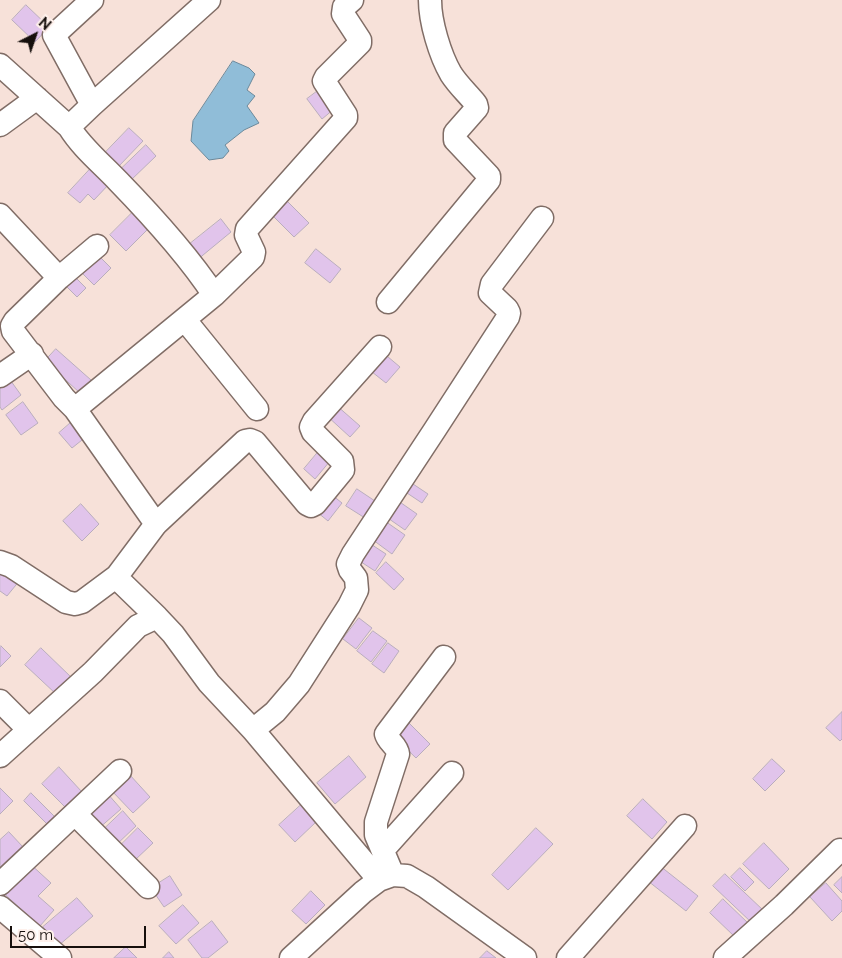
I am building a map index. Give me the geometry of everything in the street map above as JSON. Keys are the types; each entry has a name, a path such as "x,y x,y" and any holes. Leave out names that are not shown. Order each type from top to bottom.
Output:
{"street":[{"path":"92,0 54,35 92,104"},
{"path":"68,128 92,104 209,0"},
{"path":"75,409 185,320 253,257 254,252 246,235 247,229 346,118 346,115 324,81 360,43 360,40 342,14 344,7 352,0"},
{"path":"388,302 489,180 490,176 455,140 455,133 477,108 476,104 452,76 447,66 435,31 430,0"},
{"path":"0,65 68,128 83,147 117,180 197,269 214,295"},
{"path":"0,125 37,98"},
{"path":"0,215 59,278"},
{"path":"252,730 274,712 299,684 349,606 357,590 356,578 348,564 508,317 509,313 507,310 490,292 492,284 542,218"},
{"path":"97,246 59,278 15,321 12,326 13,331 64,398 75,409 156,524"},
{"path":"185,320 258,409"},
{"path":"0,562 11,566 66,602 74,604 82,602 117,576 156,524 245,441 250,440 255,442 307,504 311,506 315,504 343,470 344,465 313,432 311,427 314,420 380,347"},
{"path":"0,376 32,354"},
{"path":"117,576 173,634 209,683 386,877"},
{"path":"0,756 93,672 138,626 157,617"},
{"path":"386,877 383,850 376,835 376,822 398,754 398,749 386,737 386,734 444,657"},
{"path":"0,701 29,730"},
{"path":"0,884 120,771"},
{"path":"383,850 452,773"},
{"path":"75,814 148,887"},
{"path":"568,958 685,826"},
{"path":"725,958 784,905 840,850"},
{"path":"291,958 340,912 386,877 407,876 426,887 525,958"},
{"path":"0,907 60,958"}],"water":[{"path":"233,61 249,68 255,74 247,90 255,96 247,106 259,123 244,130 225,145 229,151 223,158 209,160 191,141 193,121"}],"building":[{"path":"26,5 49,27 35,42 12,20"},
{"path":"319,90 334,109 322,119 307,99"},
{"path":"129,128 143,141 119,166 105,153"},
{"path":"146,145 156,156 130,181 119,171"},
{"path":"93,166 111,182 94,200 88,194 80,203 68,193"},
{"path":"286,200 309,223 294,237 271,214"},
{"path":"134,211 150,227 126,251 110,235"},
{"path":"221,219 231,232 197,260 186,247"},
{"path":"316,249 341,269 330,283 305,263"},
{"path":"95,252 111,268 94,285 78,269"},
{"path":"72,274 86,288 77,297 63,283"},
{"path":"56,349 91,380 80,393 45,361"},
{"path":"381,351 400,367 386,383 367,368"},
{"path":"8,377 21,395 2,410 0,407 0,383"},
{"path":"23,402 38,423 21,435 6,415"},
{"path":"336,405 360,426 350,437 326,415"},
{"path":"74,420 87,436 72,448 59,433"},
{"path":"319,451 330,461 315,479 304,469"},
{"path":"410,482 428,494 422,503 404,491"},
{"path":"357,489 375,501 365,518 346,506"},
{"path":"332,495 342,503 328,521 317,512"},
{"path":"394,498 417,514 405,530 382,514"},
{"path":"81,504 99,524 82,541 63,521"},
{"path":"382,519 405,535 392,554 369,537"},
{"path":"366,541 386,554 375,571 355,558"},
{"path":"386,562 404,579 394,590 376,573"},
{"path":"0,565 20,580 7,596 0,591"},
{"path":"359,618 372,628 356,649 343,639"},
{"path":"373,631 387,641 371,662 357,651"},
{"path":"388,643 399,651 384,673 372,664"},
{"path":"0,647 11,656 0,667"},
{"path":"41,648 72,678 56,694 25,665"},
{"path":"842,712 842,739 840,741 826,728"},
{"path":"405,719 430,744 416,758 390,733"},
{"path":"349,756 366,777 335,804 317,783"},
{"path":"772,759 785,771 765,791 753,779"},
{"path":"59,767 82,792 66,808 42,784"},
{"path":"129,774 150,797 133,813 111,790"},
{"path":"0,788 13,801 0,814"},
{"path":"31,793 59,821 51,828 24,801"},
{"path":"107,793 121,809 98,829 84,814"},
{"path":"643,799 667,822 652,839 627,816"},
{"path":"301,805 316,822 295,842 279,825"},
{"path":"123,811 136,826 115,846 102,831"},
{"path":"138,828 153,843 135,860 120,846"},
{"path":"536,828 553,844 508,890 492,875"},
{"path":"9,832 23,847 0,868 0,840"},
{"path":"764,843 789,869 769,889 743,864"},
{"path":"28,862 51,883 38,896 54,910 40,926 1,891"},
{"path":"660,866 698,896 686,911 648,881"},
{"path":"740,868 754,882 745,891 731,877"},
{"path":"725,874 764,911 752,923 713,886"},
{"path":"170,876 182,895 164,907 151,888"},
{"path":"842,877 842,893 834,885"},
{"path":"826,883 842,901 842,911 832,921 810,897"},
{"path":"311,891 325,905 306,924 292,911"},
{"path":"77,898 93,916 58,946 43,927"},
{"path":"723,899 748,923 735,937 710,913"},
{"path":"183,905 199,923 176,944 159,926"},
{"path":"212,921 228,942 208,958 202,958 188,940"},
{"path":"126,947 137,958 114,958"},
{"path":"487,951 496,958 480,958"},
{"path":"169,952 174,958 163,958"}]}
